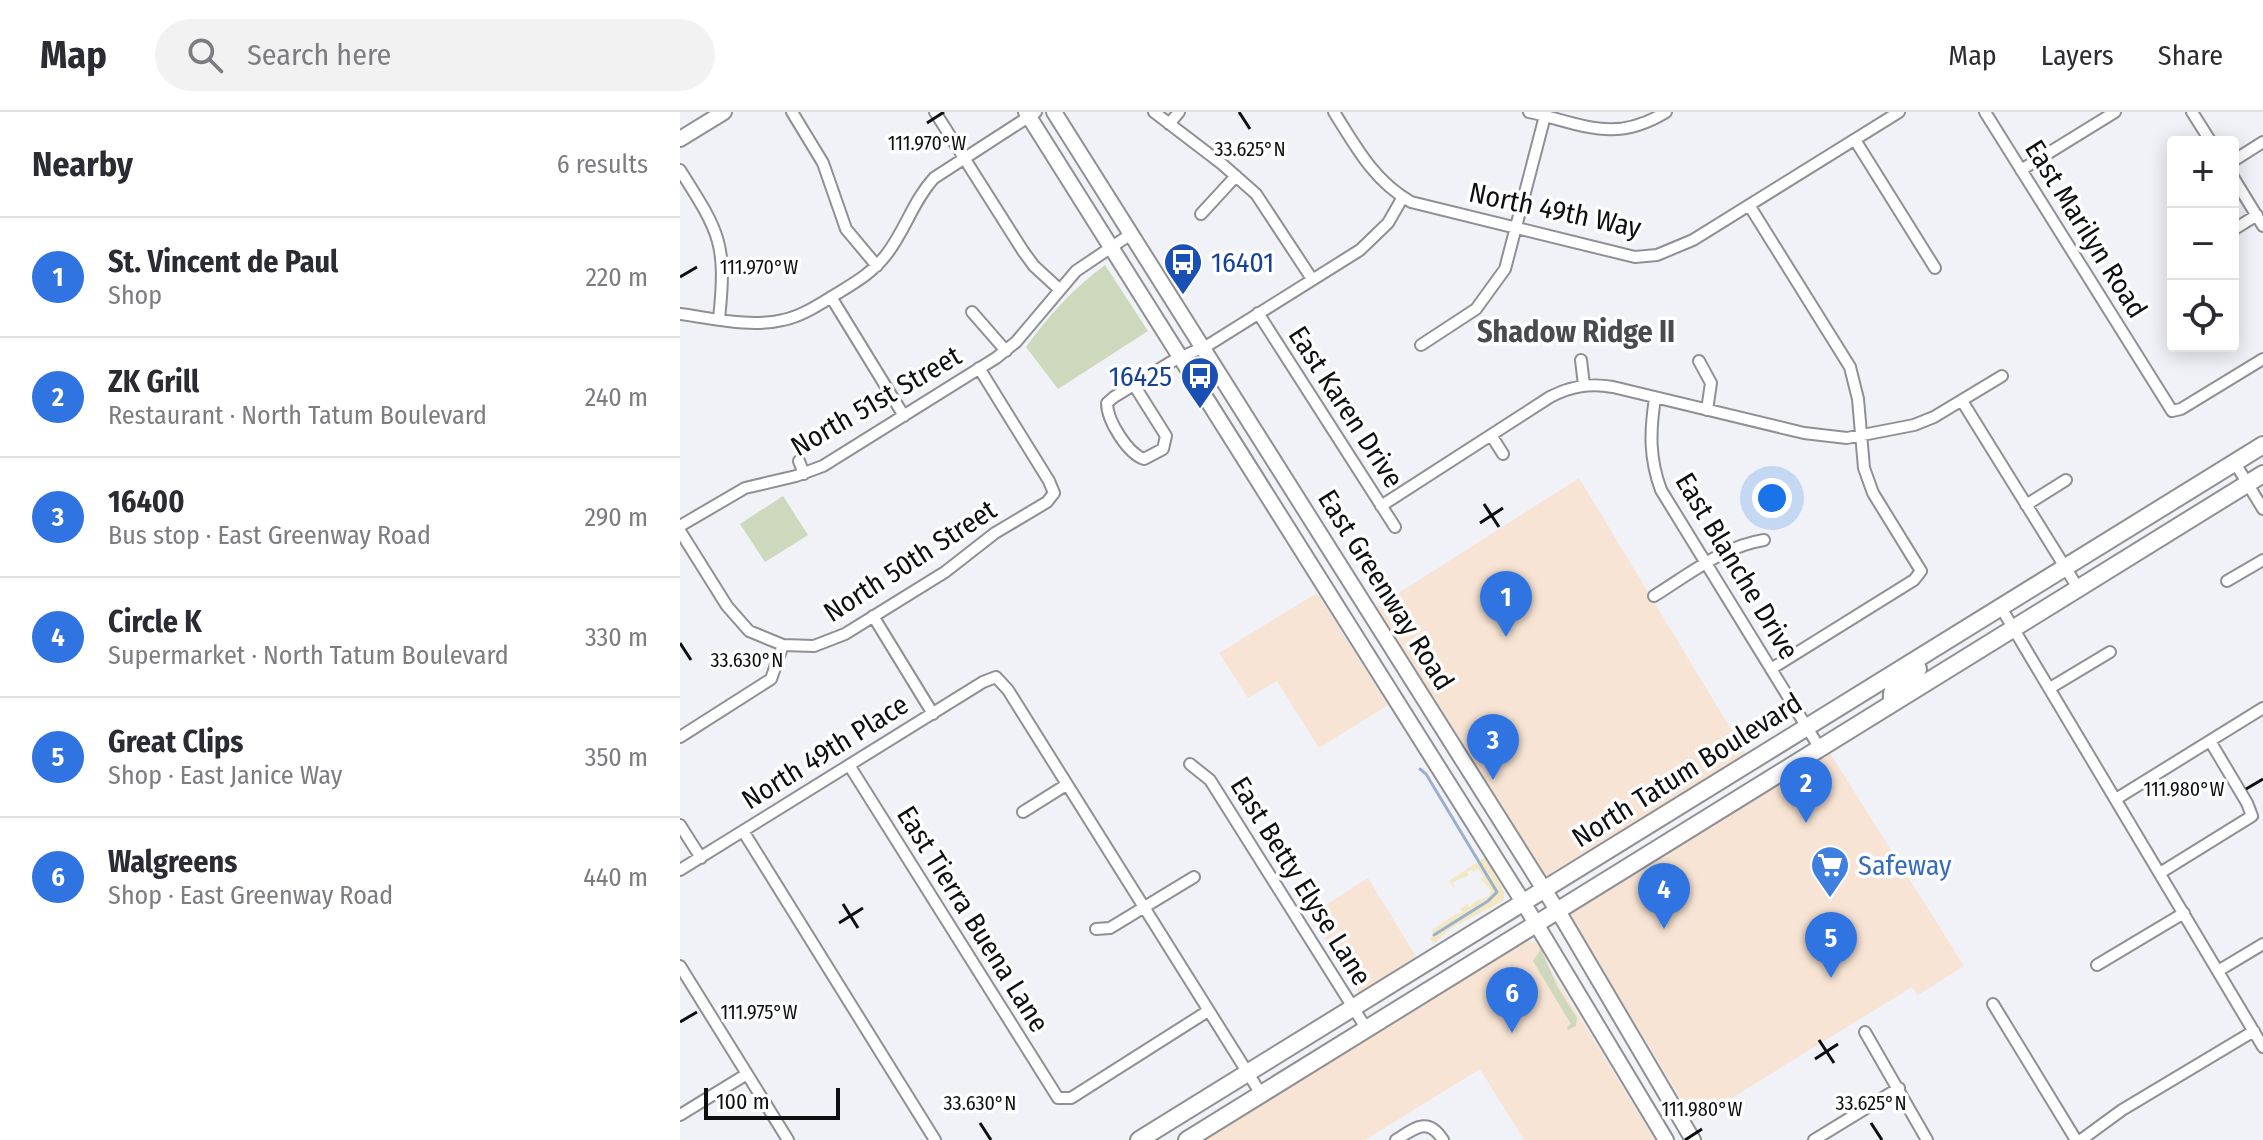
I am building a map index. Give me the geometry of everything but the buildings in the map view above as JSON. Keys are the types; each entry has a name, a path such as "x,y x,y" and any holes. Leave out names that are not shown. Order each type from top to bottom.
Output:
{"main road":[{"path":"680,139 724,112"},
{"name":"East Greenway Road","path":"1054,112 1544,889 1689,1138"},
{"name":"East Greenway Road","path":"1031,114 1110,247 1523,902 1666,1140"},
{"name":"North Tatum Boulevard","path":"1145,1138 2263,445"},
{"name":"North Tatum Boulevard","path":"1187,1140 2263,474"},
{"path":"1893,702 1892,689 1931,658 1946,640"},
{"path":"1716,811 1716,801 1722,789 1792,745 1806,726"},
{"path":"1594,886 1618,860 1656,835 1659,818 1702,803 1716,811"},
{"path":"1628,1077 1648,1064"}],"street":[{"path":"792,112 823,163 846,229 877,266"},
{"path":"935,112 1023,251 1059,289"},
{"name":"East Karen Drive","path":"1154,112 1256,194 1312,279"},
{"path":"1169,124 1179,112"},
{"path":"1134,385 1166,436 1163,449 1144,459 1131,451 1107,412 1107,403 1134,385 1360,250 1378,235 1403,197 1374,173 1334,112"},
{"path":"1529,112 1615,130 1641,126 1666,112"},
{"name":"North 49th Way","path":"1403,197 1424,206 1635,257 1657,255 1693,240 1899,112"},
{"name":"East Marilyn Road","path":"1985,112 2172,411 2181,409 2263,359"},
{"path":"2021,170 2115,112"},
{"path":"2192,112 2207,136"},
{"path":"680,314 766,322 782,321 809,310 877,266 924,189 934,178 1031,114"},
{"path":"1421,345 1476,309 1505,269 1546,114"},
{"path":"1855,140 1935,268"},
{"path":"2239,157 2263,142"},
{"path":"680,170 708,213 721,244 723,279 719,319"},
{"path":"1201,214 1236,176"},
{"path":"2239,186 2263,226"},
{"path":"1749,205 1850,367 1858,399 1864,468 1873,493 1921,571 1914,580 1771,669"},
{"path":"2239,226 2257,215"},
{"name":"North 51st Street","path":"680,528 745,488 804,474 823,466 1006,351 1076,271 1131,234"},
{"path":"831,297 904,416"},
{"name":"North 51st Street","path":"972,312 1006,351"},
{"name":"East Karen Drive","path":"1258,313 1395,527"},
{"path":"1581,360 1584,385"},
{"path":"1699,361 1711,383 1707,410"},
{"name":"North 50th Street","path":"783,645 803,647 845,634 945,572 995,533 1047,502 1054,493 979,368"},
{"path":"1381,506 1550,397 1584,385 1600,385 1804,433 1847,438 1914,425 2002,376"},
{"name":"East Blanche Drive","path":"1655,398 1650,434 1655,474 1671,508 1819,747"},
{"path":"1962,401 2078,588"},
{"path":"1491,435 1503,454"},
{"path":"799,461 804,474"},
{"path":"2235,463 2263,509"},
{"path":"2026,505 2066,480"},
{"path":"680,528 736,620 749,631 783,645 771,679 680,737"},
{"path":"1654,596 1749,542 1764,540"},
{"path":"2227,581 2263,560"},
{"path":"2000,606 2263,1047"},
{"path":"873,616 933,714"},
{"path":"2050,688 2110,652"},
{"name":"North 49th Place","path":"680,870 983,682 996,677 1008,690 1066,785"},
{"path":"2116,799 2263,708"},
{"path":"2160,873 2252,816 2210,741"},
{"name":"East Betty Elyse Lane","path":"1190,764 1210,780 1366,1028"},
{"name":"East Tierra Buena Lane","path":"849,765 1058,1098 1071,1098 1208,1011"},
{"path":"1023,812 1066,785 1261,1094"},
{"path":"680,825 701,858"},
{"path":"743,831 935,1140"},
{"path":"1096,929 1110,928 1194,877"},
{"path":"2097,965 2184,913"},
{"path":"2218,971 2263,944"},
{"path":"680,966 788,1140"},
{"path":"1993,1004 2078,1140 2254,1031"},
{"path":"1865,1032 1927,1140"},
{"path":"680,1115 747,1074"},
{"path":"1814,1140 1899,1088"},
{"path":"1396,1140 1418,1126 1437,1130 1443,1140"}],"shaded area":[{"path":"1579,478 1746,754 1546,876 1377,607"},
{"path":"1317,593 1388,705 1319,748 1277,681 1248,698 1219,653"},
{"path":"1828,750 1964,966 1918,995 1912,987 1694,1121 1568,912 1716,825 1728,812"},
{"path":"1368,878 1417,958 1359,994 1310,915"},
{"path":"1526,940 1538,944 1655,1140 1524,1140 1480,1069 1365,1140 1199,1140"}],"green space":[{"path":"1105,265 1148,331 1058,389 1026,347 1062,303"},
{"path":"783,496 808,535 765,562 740,524"},
{"path":"1541,949 1557,986 1577,1018 1576,1026 1568,1030 1571,1024 1533,961"}],"sand":[{"path":"1485,857 1505,893 1503,901 1451,928 1434,944 1430,938 1434,935 1432,930 1462,913 1460,909 1468,904 1470,907 1489,896 1491,890 1481,879 1484,877 1478,869 1474,872 1472,869 1467,872 1469,875 1453,882 1455,889 1449,881"}],"waterway":[{"path":"1420,769 1426,774 1497,892 1434,935"}],"place":[{"name":"16401","path":"1183,296"},
{"name":"16425","path":"1200,410"},
{"name":"St. Vincent de Paul","path":"1506,637"},
{"name":"16400","path":"1493,780"},
{"name":"ZK Grill","path":"1806,823"},
{"name":"Safeway","path":"1830,899"},
{"name":"Circle K","path":"1664,929"},
{"name":"Great Clips","path":"1831,978"},
{"name":"Walgreens","path":"1512,1033"}],"district":[{"name":"Shadow Ridge II","path":"1576,332"}]}
